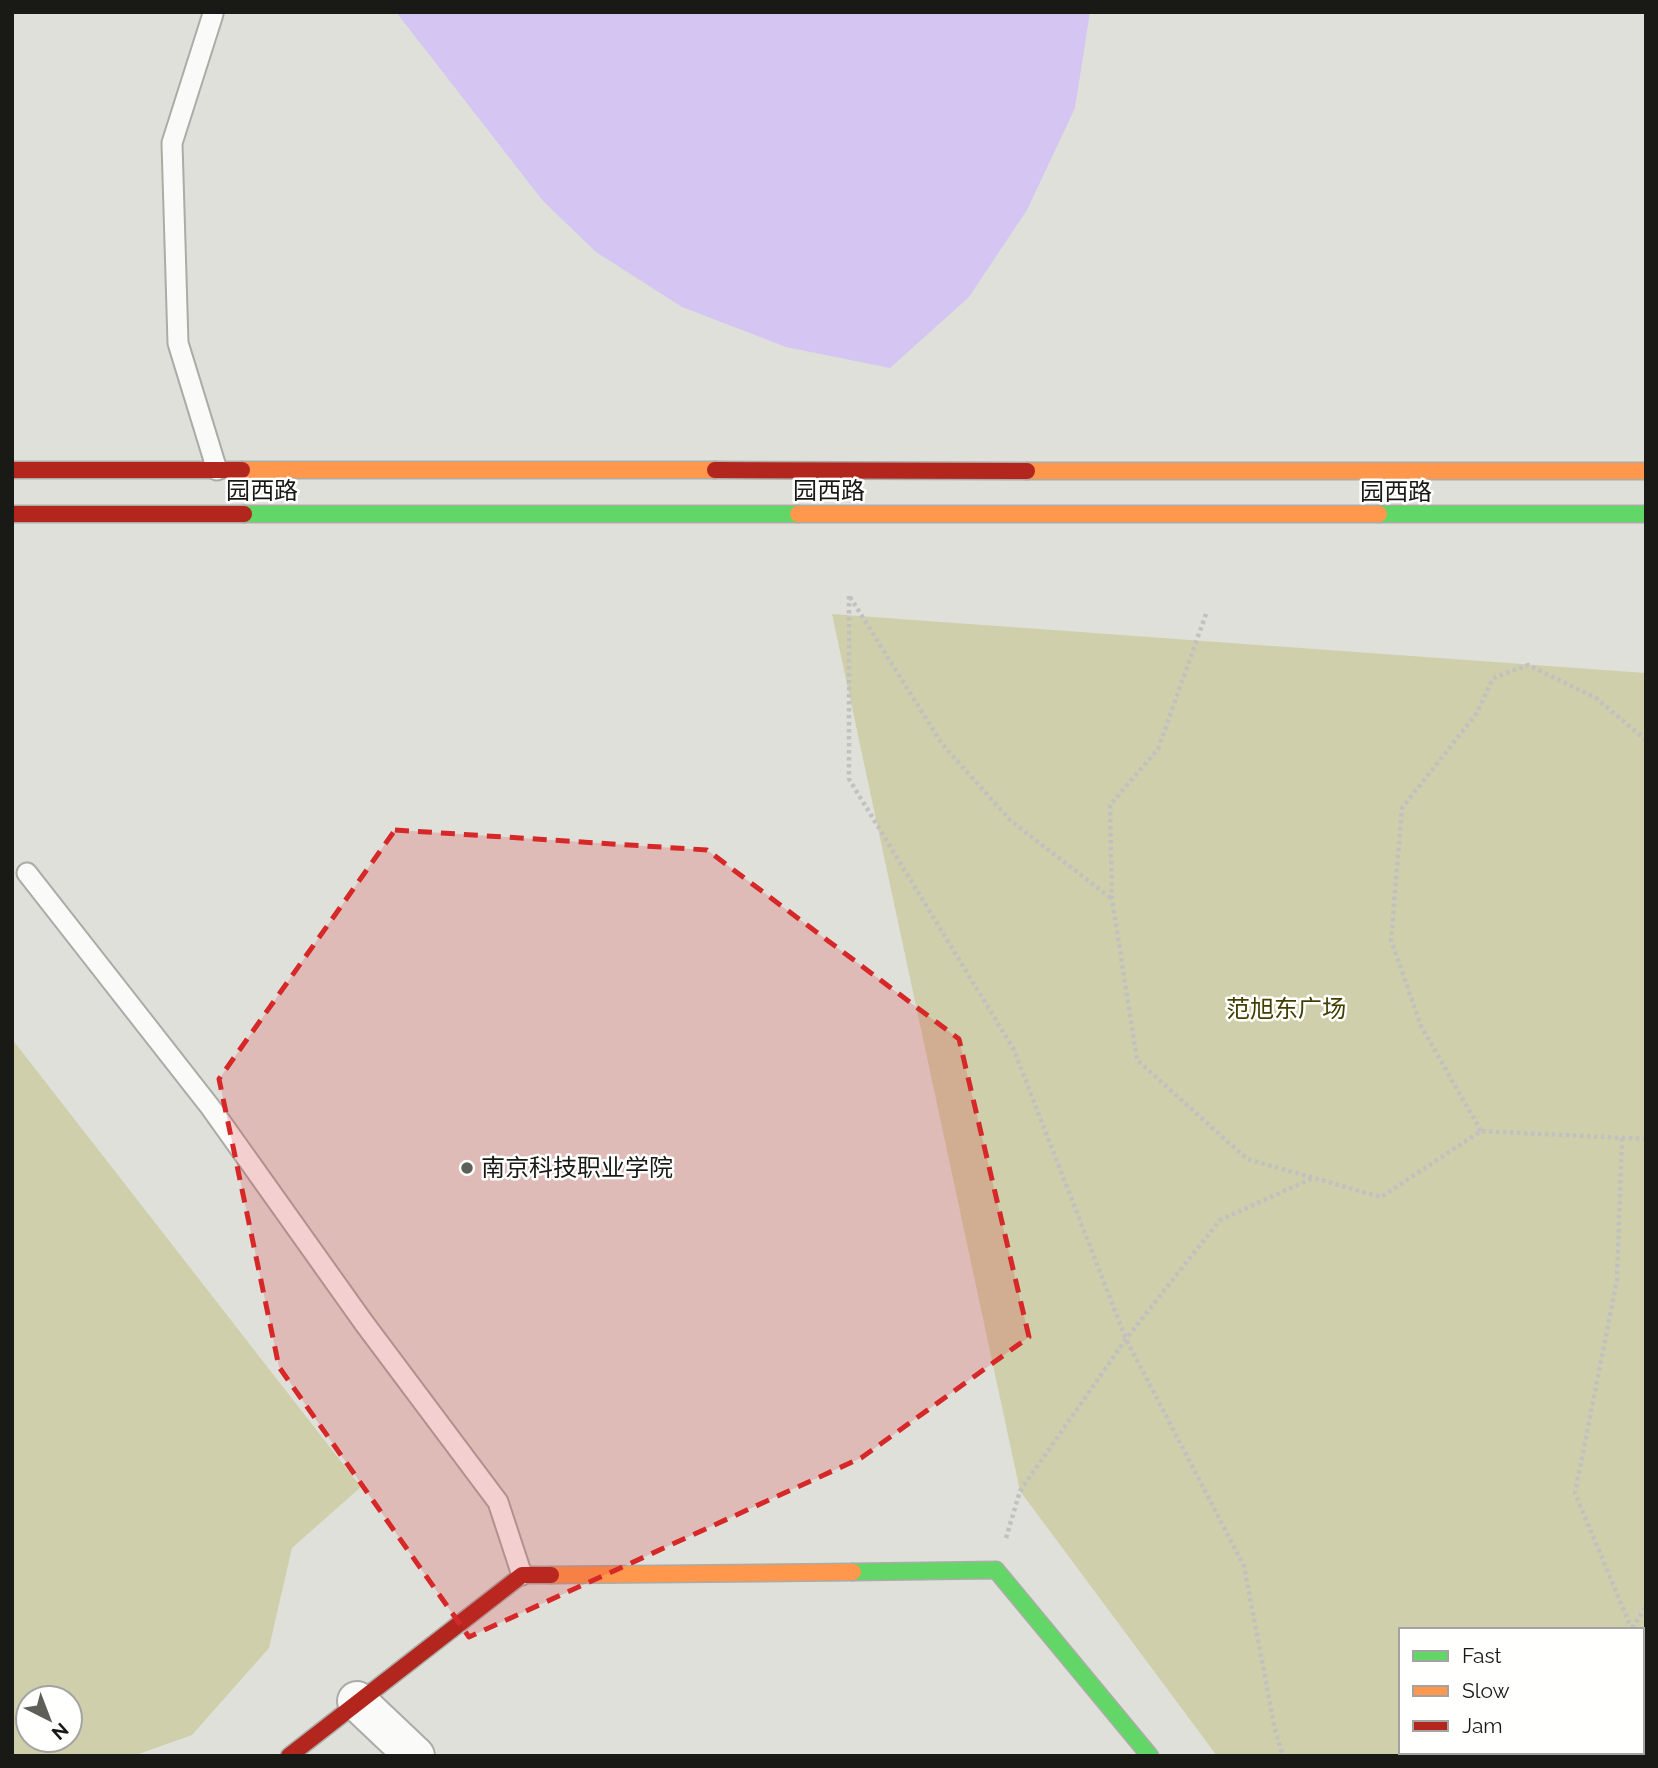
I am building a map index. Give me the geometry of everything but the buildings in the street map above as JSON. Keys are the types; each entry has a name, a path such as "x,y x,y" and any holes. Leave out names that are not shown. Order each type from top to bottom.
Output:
{"main road":[{"name":"园西路","path":"12,470 1646,471"},
{"name":"园西路","path":"12,514 1646,514"},
{"path":"289,1756 523,1575 996,1570 1150,1756"}],"street":[{"path":"357,1701 415,1756"}],"lane":[{"path":"213,14 172,143 178,343 217,470"},
{"path":"27,873 211,1108 364,1323 498,1502 523,1575"}],"path":[{"path":"1112,899 1011,821 942,744 849,596 849,779 1013,1048 1126,1339 1244,1566 1275,1730 1283,1756"},
{"path":"1206,614 1158,749 1110,805 1112,899 1137,1059 1247,1158 1381,1197 1481,1131 1646,1139"},
{"path":"1481,1131 1421,1026 1391,940 1402,807 1477,713 1493,678 1528,664 1596,698 1646,740"},
{"path":"1622,1138 1617,1280 1576,1493 1632,1628"},
{"path":"996,1570 1020,1491 1126,1339 1220,1220 1313,1178"},
{"path":"1633,1628 1646,1607"}],"highlighted area":[{"path":"395,830 707,850 959,1039 1029,1337 861,1458 469,1637 279,1367 219,1079"}],"green space":[{"name":"范旭东广场","path":"832,614 1646,673 1646,1756 1217,1756 1020,1491"},
{"path":"12,1039 361,1487 292,1548 269,1648 192,1735 133,1756 12,1756"}],"shaded area":[{"path":"396,12 1090,12 1075,108 1027,210 969,297 890,368 786,347 682,307 596,252 543,201"}],"traffic: fast":[{"path":"244,514 798,514"},
{"path":"1379,514 1646,514"},
{"path":"853,1572 996,1570 1150,1756"}],"traffic: slow":[{"path":"242,470 715,470"},
{"path":"1027,471 1646,471"},
{"path":"798,514 1379,514"},
{"path":"551,1575 853,1572"}],"traffic: jam":[{"path":"12,470 242,470"},
{"path":"715,470 1027,471"},
{"path":"12,514 244,514"},
{"path":"289,1756 522,1575 551,1575"}],"place":[{"name":"南京科技职业学院","path":"467,1168"}]}
